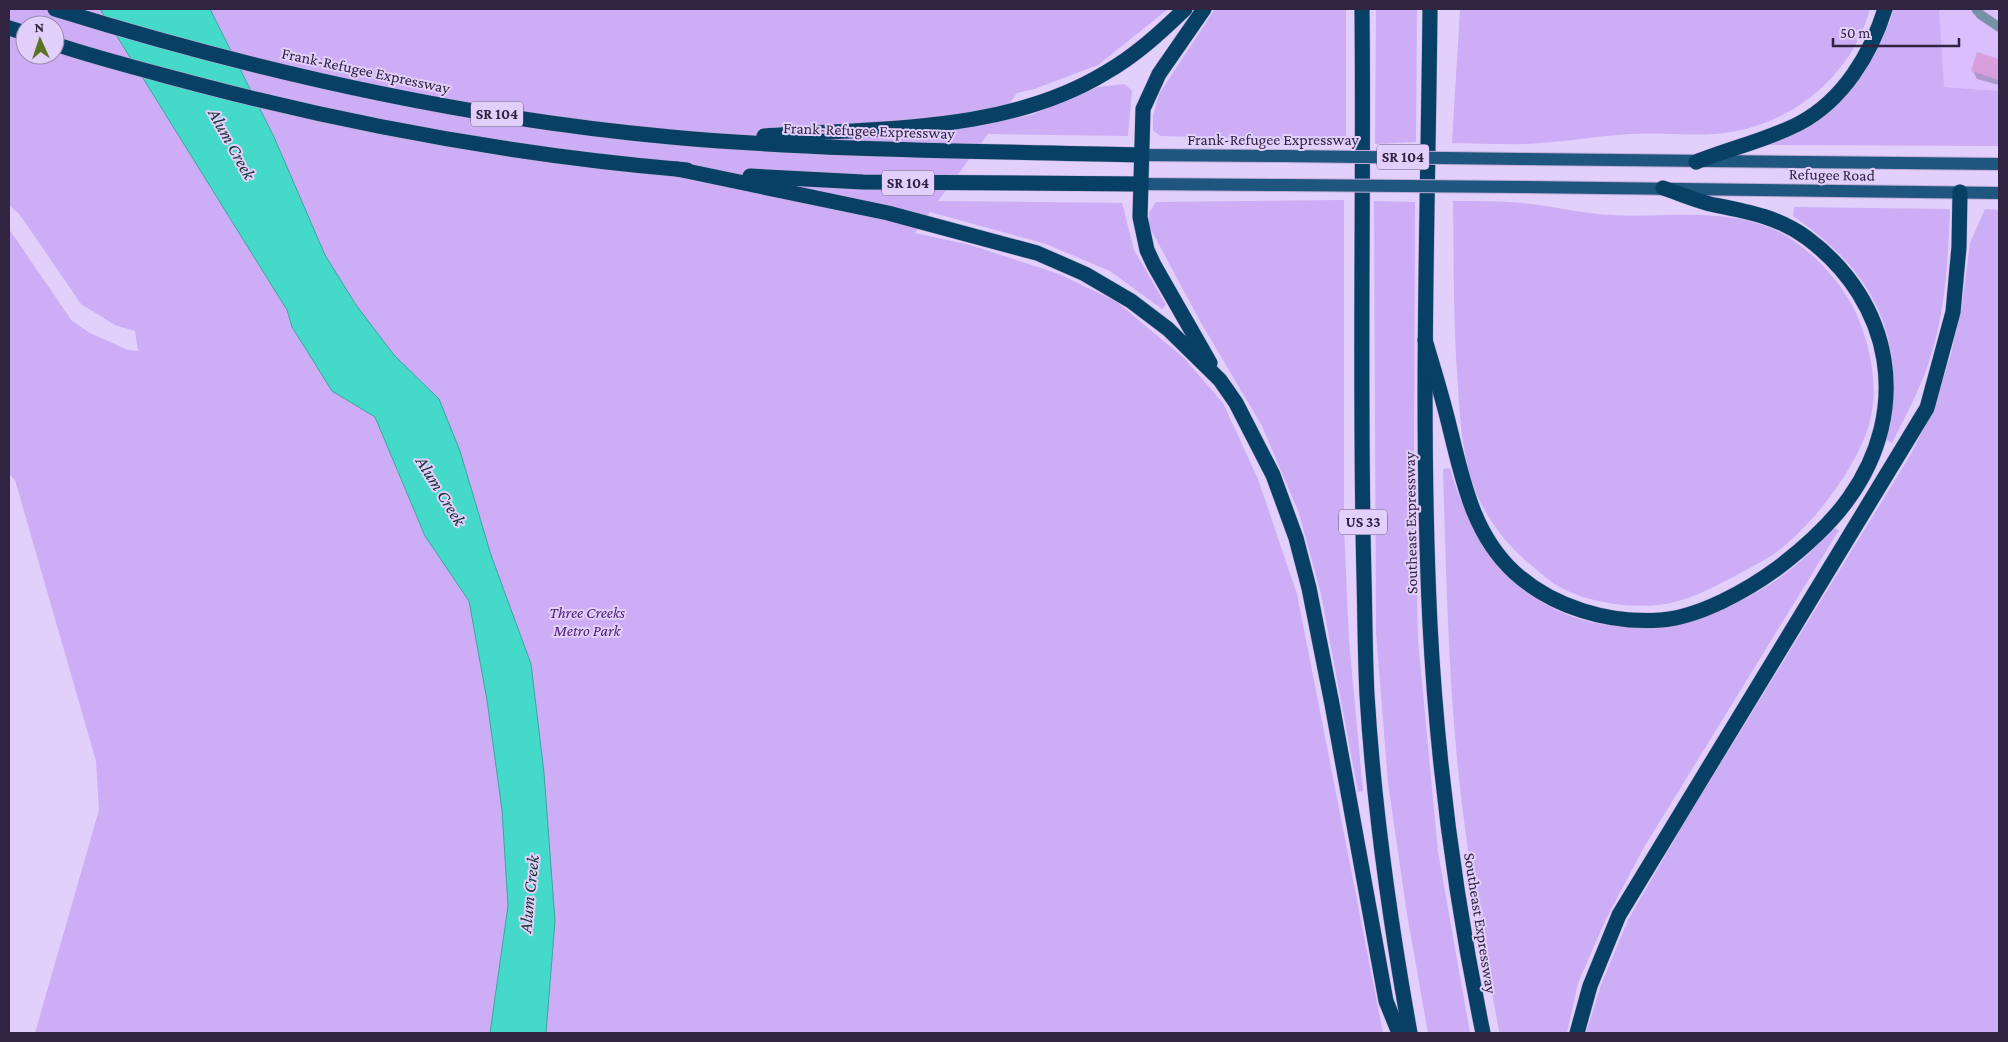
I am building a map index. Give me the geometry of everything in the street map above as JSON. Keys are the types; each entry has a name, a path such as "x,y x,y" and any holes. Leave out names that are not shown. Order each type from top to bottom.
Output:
{"highway":[{"name":"Frank-Refugee Expressway","path":"55,9 124,30 280,71 374,92 535,120 716,140 800,147 1140,155"},
{"path":"716,140 932,124 1016,110 1050,99 1106,73 1154,38 1185,9"},
{"path":"1204,9 1159,74 1148,94 1141,123 1141,226 1147,250 1220,380 1236,403 1273,475 1296,538 1309,588 1332,704 1386,1001 1399,1033"},
{"name":"US 33","path":"1362,9 1364,169 1361,462 1367,695 1381,842 1397,959 1410,1033"},
{"name":"Southeast Expressway","path":"1430,9 1426,340 1426,489 1430,622 1436,718 1458,893 1468,962 1483,1033"},
{"path":"1430,40 1436,9"},
{"path":"1696,162 1784,130 1815,114 1840,92 1861,63 1876,34 1885,9"},
{"name":"SR 104","path":"65,47 284,106 379,126 533,153 677,169 863,182 1140,184"},
{"path":"677,169 888,213 1037,254 1085,274 1131,301 1168,329 1220,380"},
{"path":"1426,340 1470,506 1495,549 1513,571 1532,586 1553,599 1582,611 1623,619 1661,620 1708,607 1739,593 1768,575 1824,529 1849,499 1866,471 1879,440 1885,408 1888,375 1880,341 1868,309 1850,280 1826,254 1805,236 1778,221 1758,213 1707,203 1663,188"},
{"path":"1577,1033 1590,986 1619,915 1657,848 1927,408 1953,312 1958,271 1960,192"}],"main road":[{"name":"Frank-Refugee Expressway","path":"1140,155 1696,162"},
{"name":"Refugee Road","path":"1696,162 1999,164"},
{"name":"SR 104","path":"1140,184 1663,188"},
{"name":"Refugee Road","path":"1663,188 1999,193"}],"lane":[{"path":"1976,9 1981,15 1999,27"}],"shaded area":[{"path":"1939,9 1999,9 1999,91 1943,87"}],"green space":[{"name":"Three Creeks Metro Park","path":"9,9 1168,9 1098,65 1034,89 1017,93 996,122 1031,115 1098,87 1124,84 1132,90 1128,136 988,134 938,201 1122,203 1134,250 1166,305 1162,309 1110,271 1046,244 930,212 915,233 970,245 1059,274 1117,302 1184,358 1223,403 1258,479 1297,594 1383,1033 35,1033 99,810 96,761 15,480 9,474 9,229 72,321 90,333 128,350 138,351 135,331 115,325 81,304 20,215 9,205"},
{"path":"1215,9 1346,9 1346,142 1161,136 1153,131 1153,116 1159,94"},
{"path":"1376,9 1417,9 1416,142 1375,144"},
{"path":"1460,9 1870,9 1861,34 1848,57 1832,78 1812,96 1790,111 1766,122 1741,130 1714,134 1630,134 1551,142 1506,144 1452,143"},
{"path":"1894,9 1939,9 1944,87 1999,91 1999,146 1768,145 1814,124 1845,97 1866,70 1882,40"},
{"path":"1344,200 1344,527 1349,641 1363,791 1358,792 1321,594 1299,513 1262,426 1200,321 1149,226 1149,213 1156,202"},
{"path":"1374,201 1415,202 1414,443 1418,640 1438,852 1470,1033 1428,1033 1407,914 1388,783 1376,632"},
{"path":"1453,201 1522,203 1597,214 1705,215 1726,217 1768,227 1781,233 1816,259 1845,293 1864,333 1871,364 1874,395 1869,425 1853,461 1829,498 1801,531 1767,559 1735,576 1688,598 1658,605 1613,604 1580,596 1550,580 1515,550 1487,515 1472,482 1465,455 1455,340"},
{"path":"1794,207 1950,209 1946,281 1937,335 1919,387 1892,443 1887,440 1893,394 1893,367 1889,342 1882,319 1873,298 1847,262 1831,246 1793,216"},
{"path":"1985,209 1999,210 1999,1033 1586,1033 1601,985 1628,920 1686,820 1911,454 1933,411 1951,354 1962,305 1970,243"},
{"path":"1450,468 1474,528 1491,555 1511,578 1534,597 1561,612 1591,622 1625,627 1652,627 1670,626 1708,616 1745,599 1780,578 1835,528 1839,530 1643,849 1605,921 1578,983 1567,1033 1499,1033 1471,868 1455,732 1448,619 1443,469"}],"water":[{"name":"Alum Creek","path":"100,9 210,9 274,137 325,255 356,305 394,355 439,399 460,451 491,555 531,664 544,773 555,921 546,1033 490,1033 508,906 502,810 487,700 469,601 425,536 375,417 332,391 292,327 287,310"}],"building":[{"path":"1977,52 1999,59 1999,80 1971,71"}]}
